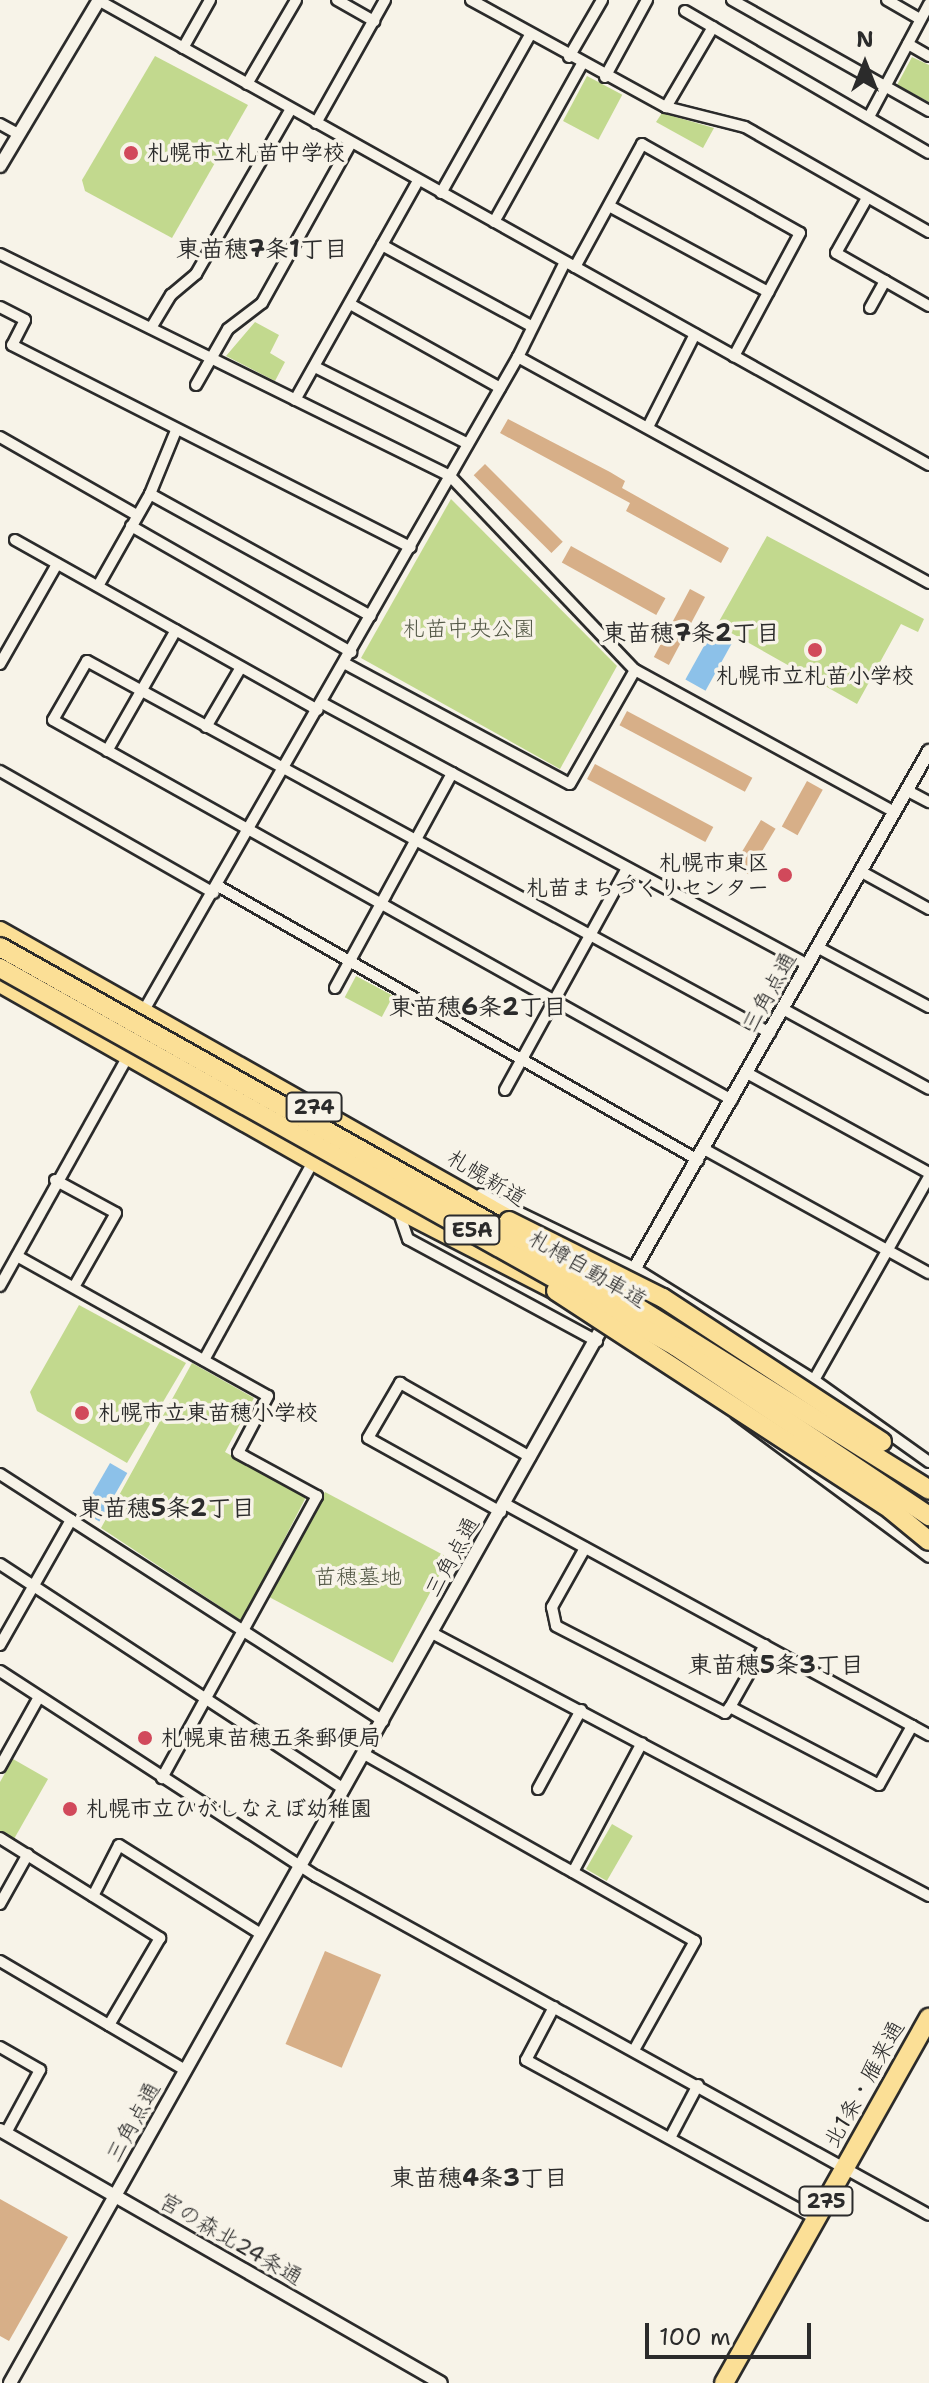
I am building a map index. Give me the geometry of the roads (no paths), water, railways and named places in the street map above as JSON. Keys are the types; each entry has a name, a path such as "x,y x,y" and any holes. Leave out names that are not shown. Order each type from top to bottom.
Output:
{"highway":[{"name":"札幌新道","path":"0,931 431,1172 621,1293 929,1499"},
{"name":"札樽自動車道","path":"0,947 436,1191 836,1427 929,1490"},
{"name":"札樽自動車道","path":"0,968 675,1346 929,1516"},
{"name":"274","path":"0,983 127,1058 398,1209 608,1318 776,1416 929,1532"},
{"path":"436,1191 568,1247 663,1298 810,1391 929,1477"},
{"path":"437,1211 890,1509 929,1541"},
{"name":"北1条・雁来通","path":"724,2383 929,2018"}],"street":[{"path":"0,166 99,0 929,465"},
{"path":"183,48 210,0"},
{"path":"247,84 296,0"},
{"path":"337,0 374,21"},
{"path":"316,123 385,0"},
{"path":"471,0 605,77 666,107 745,127 929,232"},
{"path":"569,57 602,0"},
{"path":"605,77 647,0"},
{"path":"732,0 929,111"},
{"path":"887,0 920,19"},
{"path":"870,115 929,4"},
{"path":"685,11 870,115 929,153"},
{"path":"666,107 713,27"},
{"path":"441,193 530,35"},
{"path":"908,44 929,56"},
{"path":"494,222 582,64"},
{"path":"151,328 171,295 196,274 291,109"},
{"path":"0,124 18,134"},
{"path":"196,385 228,329 262,303 351,143"},
{"path":"143,1012 251,832 518,357 531,326 611,207 642,144 800,233 734,356"},
{"path":"295,400 418,181"},
{"path":"867,198 836,253 929,306"},
{"path":"611,207 768,292"},
{"path":"382,245 531,326"},
{"path":"0,254 450,476 635,670 894,812"},
{"path":"870,308 885,281"},
{"path":"350,304 500,388"},
{"path":"0,307 25,320 12,345 175,433 411,547"},
{"path":"648,427 695,334"},
{"path":"518,357 929,583"},
{"path":"315,367 468,444"},
{"path":"98,586 150,494 175,433"},
{"path":"0,437 351,652"},
{"path":"150,494 371,616"},
{"path":"15,540 241,667 452,773 808,965"},
{"path":"0,664 57,564"},
{"path":"107,751 176,630"},
{"path":"732,1100 53,720 87,661 770,1033"},
{"path":"344,663 570,784 635,670"},
{"path":"206,727 241,667"},
{"name":"三角点通","path":"10,2383 597,1341 634,1268 929,751"},
{"path":"0,771 523,1060 929,1273"},
{"path":"335,988 452,773"},
{"path":"906,790 929,802"},
{"path":"505,1090 627,868"},
{"path":"860,871 929,909"},
{"path":"817,947 929,1007"},
{"path":"783,1009 929,1089"},
{"path":"1,1282 55,1180 127,1058"},
{"path":"747,1073 929,1175 814,1380"},
{"path":"204,1360 314,1160"},
{"path":"431,1172 634,1268 814,1380 929,1462"},
{"path":"55,1180 116,1213 74,1287"},
{"path":"398,1209 408,1239 597,1341"},
{"path":"17,1256 268,1396 238,1453 317,1496 162,1778"},
{"path":"530,1457 400,1383 368,1438 585,1548 929,1735"},
{"path":"723,1385 749,1430 880,1515 929,1557"},
{"path":"0,1474 383,1721"},
{"path":"0,1645 71,1520"},
{"path":"585,1548 552,1607 556,1626 725,1713 765,1645"},
{"path":"0,1564 344,1789"},
{"path":"432,1633 929,1896"},
{"path":"0,1671 300,1866 929,2215"},
{"path":"0,1767 39,1697"},
{"path":"730,1707 879,1785 912,1726"},
{"path":"538,1789 581,1710"},
{"path":"573,1872 642,1743"},
{"path":"364,1754 695,1941 634,2050"},
{"path":"0,1838 160,1938 109,2025"},
{"path":"93,1896 119,1845 261,1934"},
{"path":"0,1904 28,1854"},
{"path":"0,1961 185,2070"},
{"path":"554,2007 526,2060 816,2219"},
{"path":"0,2047 40,2070 3,2132"},
{"path":"670,2138 698,2085"},
{"name":"宮の森北24条通","path":"3,2132 441,2383"}],"water":[{"path":"714,628 734,639 706,691 685,680"},
{"path":"110,1463 127,1473 99,1521 82,1511"}],"place":[{"name":"札幌市立札苗中学校","path":"131,153"},
{"name":"札幌市立札苗小学校","path":"815,650"},
{"name":"札幌市東区 札苗まちづくりセンター","path":"785,875"},
{"name":"札幌市立東苗穂小学校","path":"82,1413"},
{"name":"札幌東苗穂五条郵便局","path":"145,1738"},
{"name":"札幌市立ひがしなえぼ幼稚園","path":"70,1809"}],"district":[{"name":"東苗穂7条1丁目","path":"262,250"},
{"name":"東苗穂7条2丁目","path":"691,634"},
{"name":"東苗穂6条2丁目","path":"478,1008"},
{"name":"東苗穂5条2丁目","path":"167,1509"},
{"name":"東苗穂5条3丁目","path":"776,1666"},
{"name":"東苗穂4条3丁目","path":"479,2179"}],"park label":[{"name":"札苗中央公園","path":"469,629"},
{"name":"苗穂墓地","path":"358,1577"}]}
